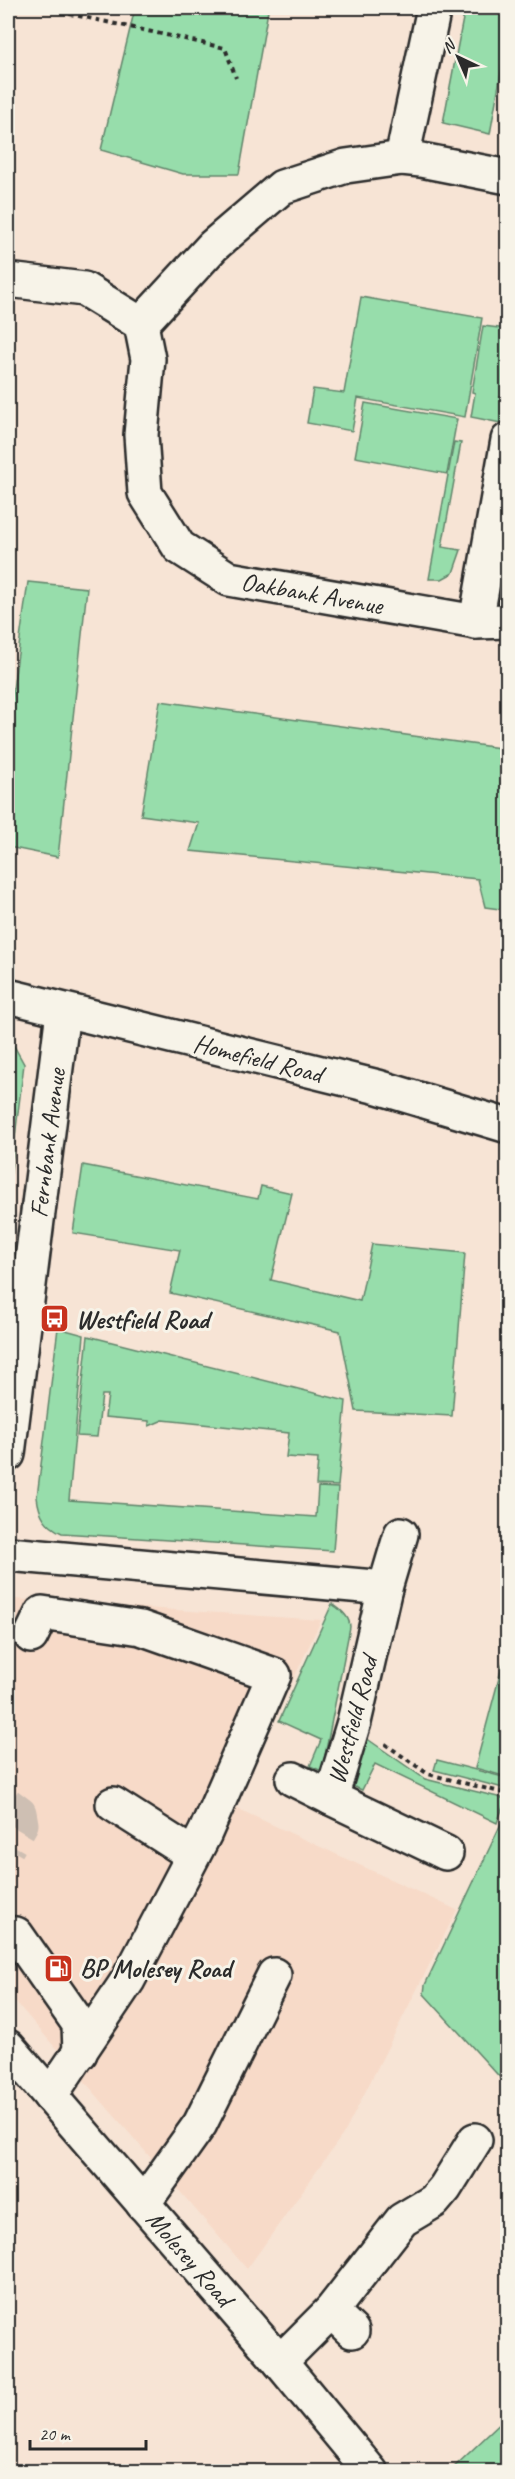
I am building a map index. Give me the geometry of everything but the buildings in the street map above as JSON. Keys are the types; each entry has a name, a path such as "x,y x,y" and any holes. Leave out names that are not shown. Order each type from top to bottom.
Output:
{"street":[{"path":"402,158 434,8"},
{"path":"8,280 84,289 141,324 213,246 282,187 346,166 402,158 507,177"},
{"name":"Oakbank Avenue","path":"141,324 148,359 141,435 145,493 179,547 229,579 492,621"},
{"path":"492,621 507,440"},
{"name":"Homefield Road","path":"8,996 378,1087 507,1126"},
{"name":"Fernbank Avenue","path":"8,1454 63,1011"},
{"name":"Westfield Road","path":"401,1534 385,1588 353,1729 331,1797 446,1852"},
{"path":"8,1554 385,1588"},
{"path":"31,1636 42,1613 141,1628 274,1675 193,1855 128,1980 50,2096"},
{"path":"293,1779 331,1797"},
{"path":"113,1804 193,1855"},
{"path":"8,1933 16,1934 79,2024 80,2053"},
{"path":"143,2204 200,2124 274,1974"},
{"name":"Molesey Road","path":"8,2047 280,2362 371,2472"},
{"path":"280,2362 342,2321 402,2220 434,2201 446,2187 475,2140"}],"path":[{"path":"43,8 225,48 236,78"},
{"path":"353,1729 428,1774 507,1794"}],"shaded area":[{"path":"15,1599 321,1620 234,1807 457,1910 346,2130 247,2269 8,1993 8,1617"}],"green space":[{"path":"135,8 252,8 268,11 239,174 183,174 101,150"},
{"path":"465,8 507,8 507,40 490,134 443,123"},
{"path":"361,297 482,318 465,417 358,398 352,431 307,423 313,389 344,393"},
{"path":"483,326 507,329 507,398 499,397 507,399 506,424 471,417 475,393 472,392"},
{"path":"365,403 457,419 447,474 355,457"},
{"path":"454,442 461,443 442,547 461,550 453,573 442,579 429,579"},
{"path":"28,582 87,588 58,857 8,847 8,725"},
{"path":"160,701 507,749 507,910 485,907 478,879 190,851 199,823 141,815"},
{"path":"8,1035 24,1064 8,1194"},
{"path":"83,1165 258,1199 261,1186 292,1193 271,1280 360,1301 372,1244 465,1253 452,1416 356,1411 340,1331 170,1293 180,1250 73,1233"},
{"path":"58,1328 84,1335 69,1500 316,1517 318,1487 338,1488 333,1551 62,1533 52,1527 42,1514 37,1497"},
{"path":"88,1336 346,1401 338,1486 316,1485 318,1459 286,1457 289,1433 163,1420 149,1426 149,1421 105,1417 108,1395 102,1395 97,1437 77,1436"},
{"path":"332,1604 346,1617 350,1627 322,1771 310,1766 321,1740 279,1721"},
{"path":"507,1648 508,1777 475,1768"},
{"path":"366,1738 425,1779 506,1799 497,1823 375,1764 362,1790 352,1786"},
{"path":"437,1760 507,1778 507,1789 434,1770"},
{"path":"507,1811 507,2085 424,1994 425,1985"},
{"path":"507,2417 507,2471 450,2471"}],"tunnel":[{"path":"8,1804 20,1813 22,1824 8,1848"}],"place":[{"name":"Westfield Road","path":"55,1319"},
{"name":"BP Molesey Road","path":"59,1968"}]}
